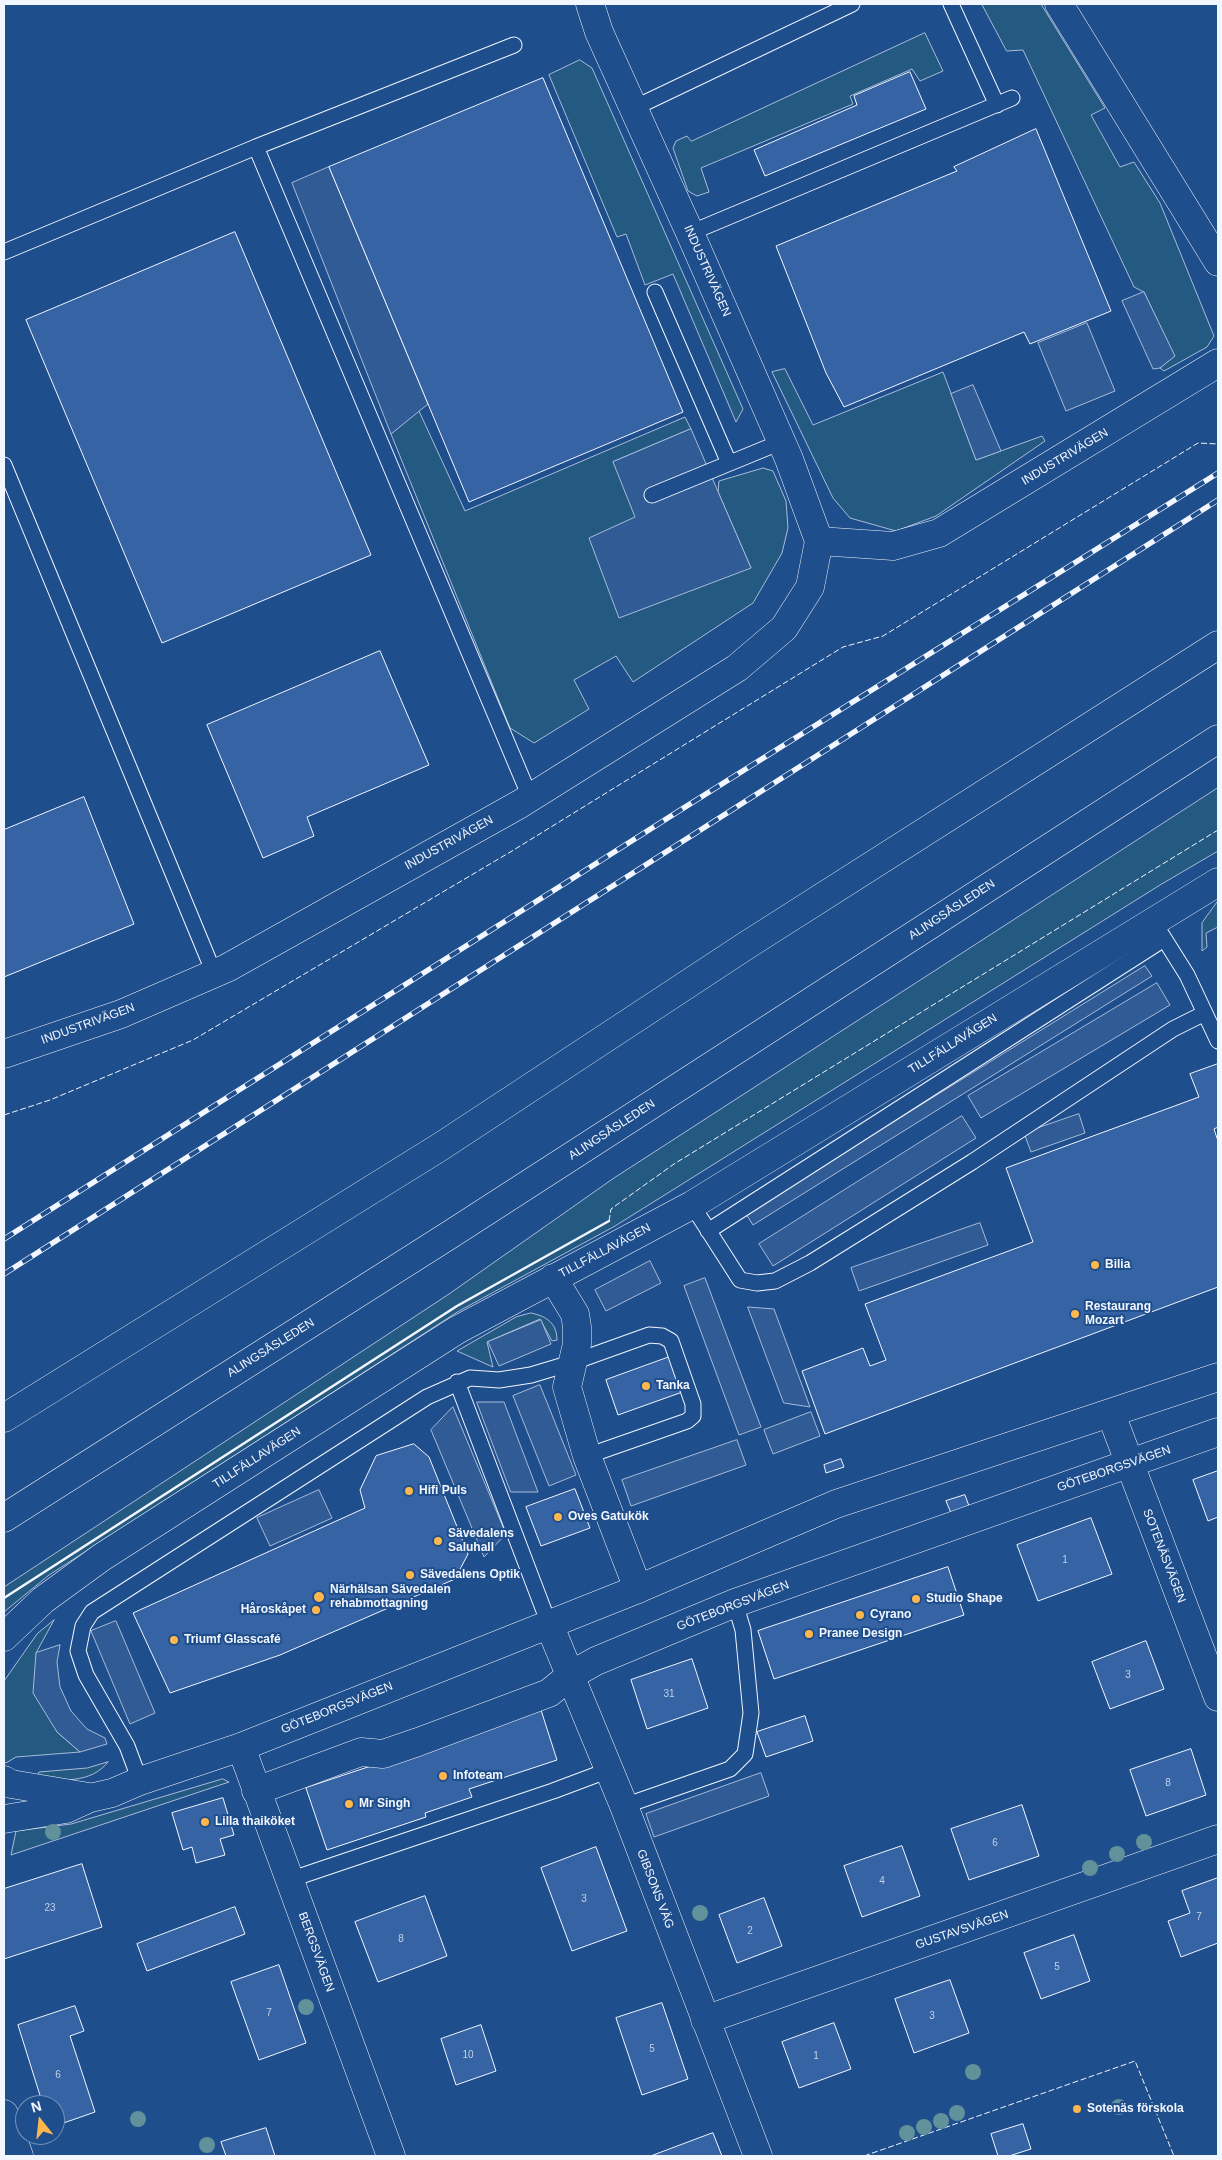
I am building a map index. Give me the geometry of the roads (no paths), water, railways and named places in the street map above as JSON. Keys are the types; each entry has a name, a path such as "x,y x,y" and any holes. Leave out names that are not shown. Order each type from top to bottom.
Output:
{"main road":[{"name":"INDUSTRIVÄGEN","path":"4,1054 121,1014 214,973 530,797 737,668 784,628 810,588 819,541 781,442 690,233 599,32 590,4"},
{"path":"1060,4 1126,116 1218,262"},
{"name":"INDUSTRIVÄGEN","path":"819,541 893,546 939,533 1218,363"},
{"path":"4,1418 440,1147 748,944 1218,645"},
{"name":"ALINGSÅSLEDEN","path":"4,1518 442,1239 1218,739"},
{"name":"TILLFÄLLAVÄGEN","path":"4,1637 43,1600 102,1557 456,1330 692,1205 1159,930 1218,882"},
{"path":"553,1278 575,1314 577,1344 567,1387 587,1456 638,1589"},
{"name":"GÖTEBORGSVÄGEN","path":"4,1819 66,1809 90,1798 112,1793 140,1781 241,1747 638,1589 836,1504 1218,1377"},
{"name":"SOTENÄSVÄGEN","path":"1111,1414 1129,1466 1218,1697"},
{"name":"GÖTEBORGSVÄGEN","path":"256,1791 361,1752 383,1754 418,1742 549,1693 571,1675 596,1661 734,1603 1035,1496 1129,1466 1218,1432"},
{"name":"GIBSONS VÄG","path":"549,1624 624,1806 758,2156"},
{"name":"BERGSVÄGEN","path":"241,1747 390,2156"},
{"name":"GÖTEBORGSVÄGEN","path":"4,1780 11,1784 90,1798"},
{"name":"GUSTAVSVÄGEN","path":"705,2020 1218,1839"},
{"path":"4,2114 19,2156"}],"lane":[{"path":"634,108 852,4"},
{"path":"951,4 997,105"},
{"path":"4,252 256,146 514,45"},
{"path":"690,233 1012,98"},
{"path":"256,146 530,797"},
{"path":"655,292 729,463"},
{"path":"652,495 781,442"},
{"path":"4,465 214,973"},
{"path":"708,1231 1159,930 1186,975 1218,1041"},
{"path":"692,1205 740,1280 757,1283 775,1281 810,1263 964,1167 1173,1029 1206,1013"},
{"path":"140,1781 127,1746 86,1675 78,1651 83,1626 92,1612 427,1397 457,1382 470,1378 498,1380 531,1375 572,1364 650,1334 662,1336 671,1341 693,1404 693,1416 687,1421 587,1456"},
{"path":"457,1382 549,1624"},
{"path":"624,1806 730,1769 745,1754 751,1713 743,1630 734,1603"},
{"path":"289,1880 553,1791 609,1770"}],"railway":[{"path":"4,1239 682,809 1218,473"},
{"path":"4,1274 1218,500"}],"place":[{"name":"Bilia","path":"1095,1265"},
{"name":"Restaurang Mozart","path":"1075,1314"},
{"name":"Tanka","path":"646,1386"},
{"name":"Hifi Puls","path":"409,1491"},
{"name":"Oves Gatukök","path":"558,1517"},
{"name":"Sävedalens Saluhall","path":"438,1541"},
{"name":"Sävedalens Optik","path":"410,1575"},
{"name":"Närhälsan Sävedalen rehabmottagning","path":"319,1597"},
{"name":"Studio Shape","path":"916,1599"},
{"name":"Håroskåpet","path":"316,1610"},
{"name":"Cyrano","path":"860,1615"},
{"name":"Pranee Design","path":"809,1634"},
{"name":"Triumf Glasscafé","path":"174,1640"},
{"name":"Infoteam","path":"443,1776"},
{"name":"Mr Singh","path":"349,1804"},
{"name":"Lilla thaiköket","path":"205,1822"},
{"name":"Sotenäs förskola","path":"1077,2109"}]}
